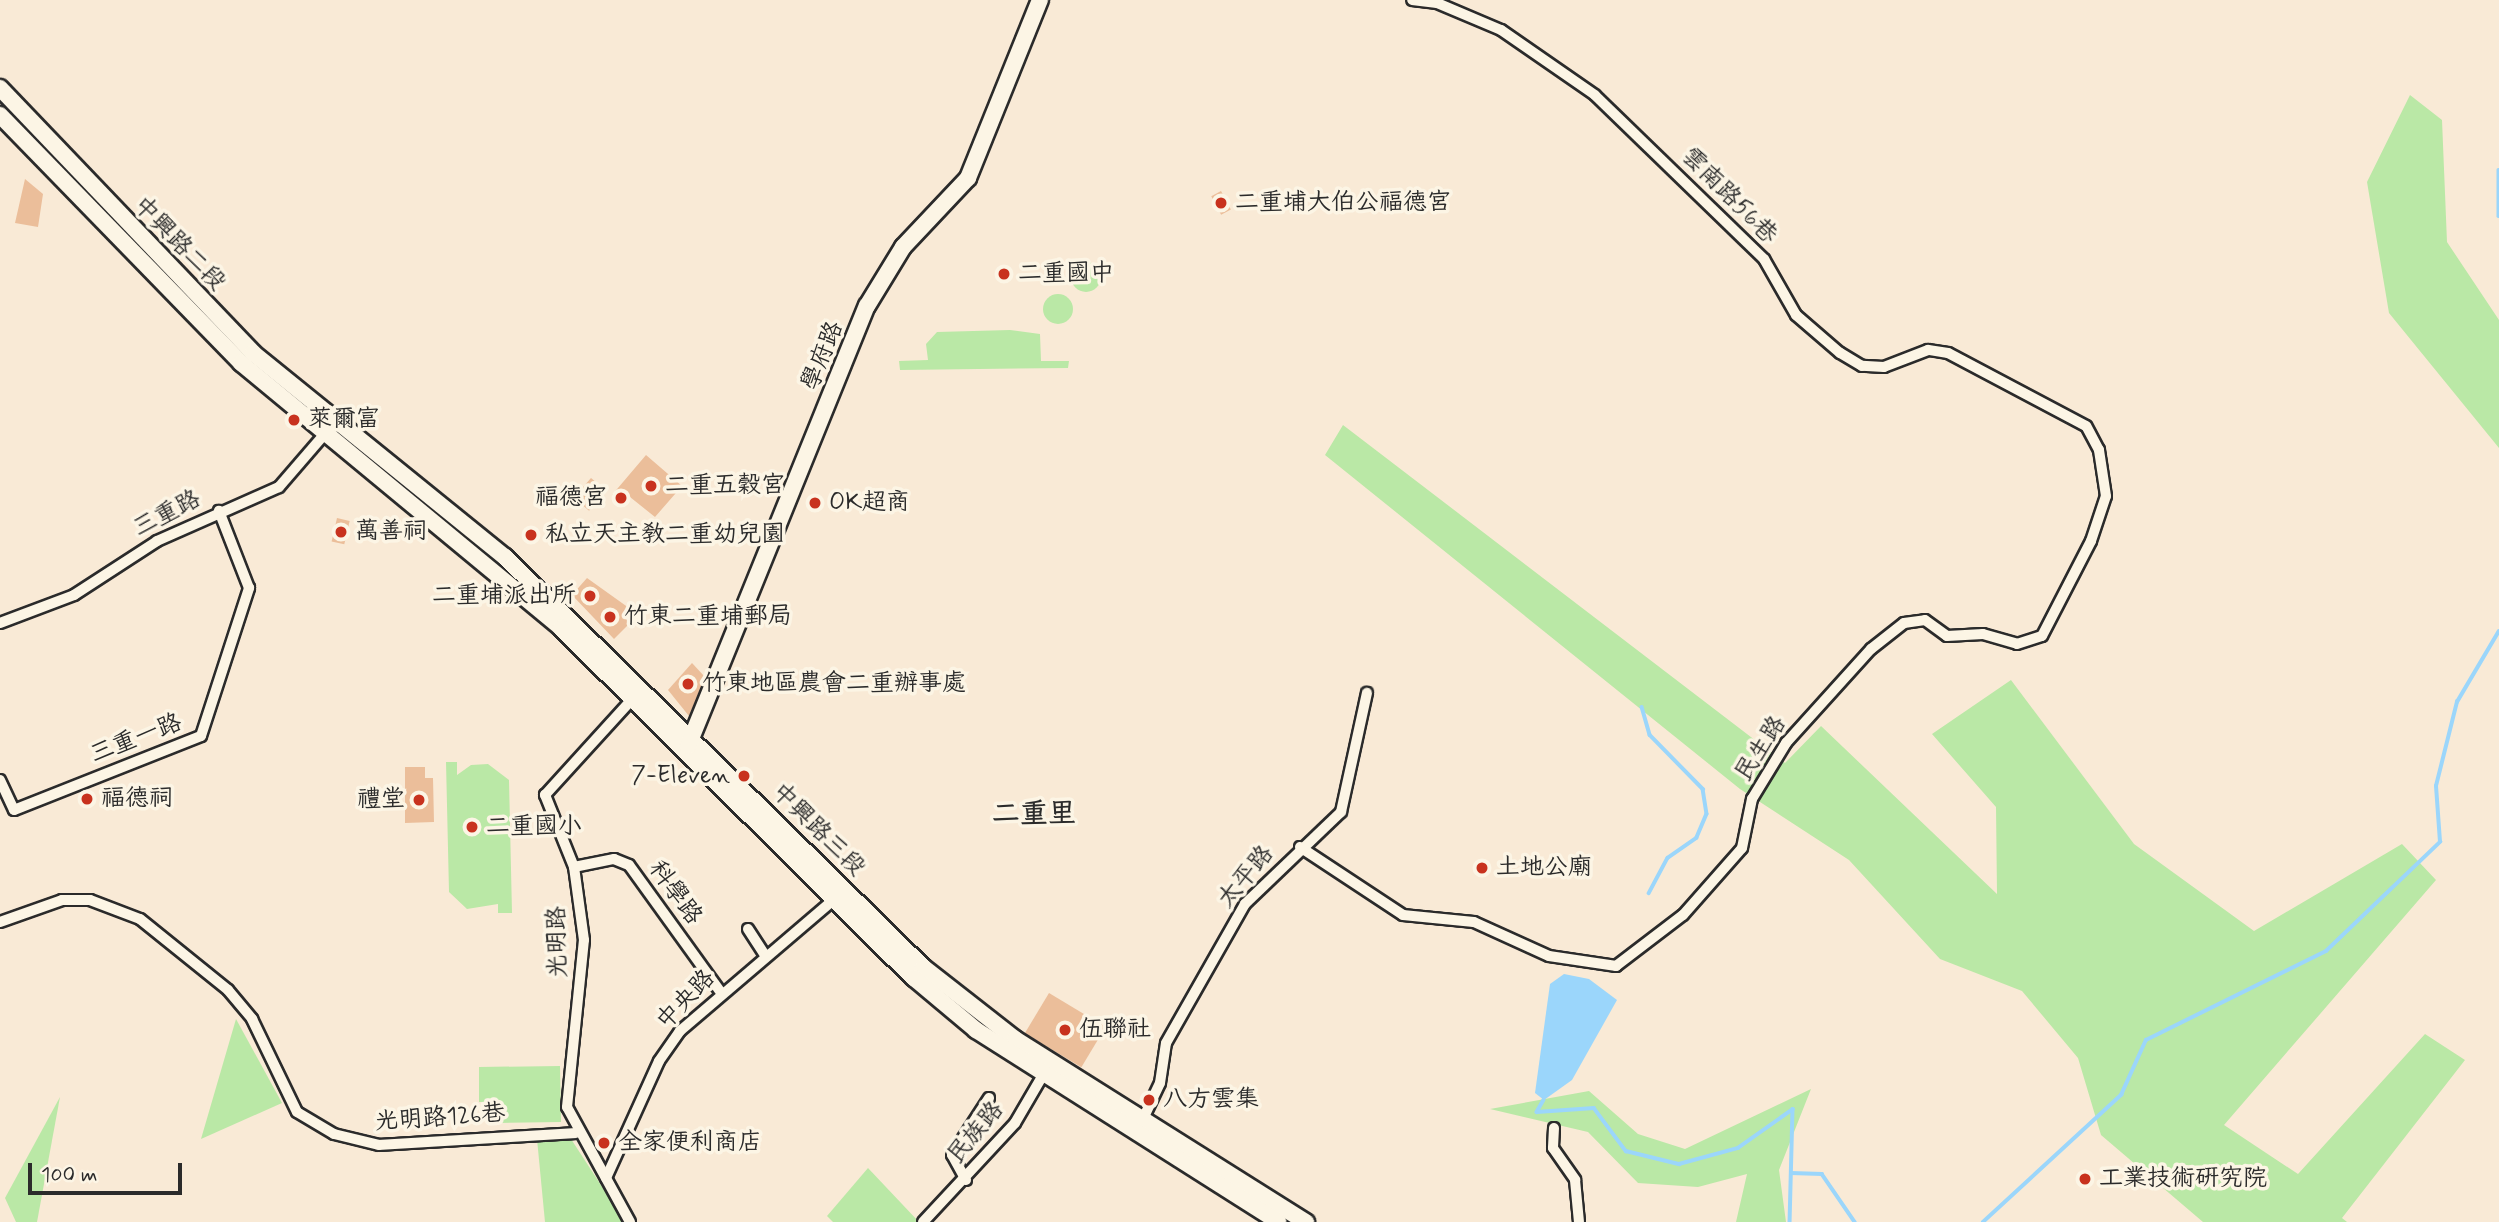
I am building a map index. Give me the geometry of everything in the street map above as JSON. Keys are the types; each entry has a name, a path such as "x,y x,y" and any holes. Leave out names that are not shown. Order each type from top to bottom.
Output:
{"main road":[{"name":"學府路","path":"689,745 867,306 903,247 972,172 991,108 1040,0"},
{"name":"中興路二段","path":"0,88 253,353 331,428"},
{"name":"中興路二段","path":"0,115 241,363 331,428"},
{"name":"中興路三段","path":"331,428 637,694 840,895 924,987 1140,1125 1270,1215 1306,1222"}],"street":[{"name":"雲南路56巷","path":"1412,0 1437,3 1501,30 1595,95 1764,259 1796,315 1840,353 1862,366 1884,367 1928,350 1948,353 2086,426 2105,473 2106,496 2091,541 2052,623 2031,643 1983,634 1947,636 1925,620 1904,623"},
{"name":"三重路","path":"0,623 74,595 157,541 219,511 279,487 331,428"},
{"name":"三重一路","path":"0,780 14,810 201,736 249,588 219,511"},
{"name":"民生路","path":"1300,847 1403,915 1474,922 1549,956 1616,967 1683,915 1742,848 1752,799 1786,743 1871,649 1904,623"},
{"name":"太平路","path":"1140,1125 1173,1027 1245,904 1300,847 1341,812 1367,693"},
{"name":"光明路","path":"629,1222 606,1178 576,1133 567,1075 584,940 575,867 545,795 637,694"},
{"name":"科學路","path":"575,867 614,859 629,865 720,991"},
{"name":"中央路","path":"606,1178 659,1061 720,991 840,895"},
{"name":"光明路126巷","path":"0,922 62,900 90,900 140,919 228,990 252,1019 297,1112 334,1134 379,1145 576,1133"},
{"path":"748,929 765,955"},
{"name":"民族路","path":"923,1222 966,1180 1015,1123 1047,1068"},
{"path":"966,1180 952,1155 989,1098"},
{"path":"1553,1128 1553,1148 1575,1180 1579,1222"}],"green space":[{"path":"2410,95 2442,120 2447,242 2499,320 2499,448 2389,313 2367,182"},
{"path":"1086,262 1097,266 1101,277 1097,288 1086,292 1075,288 1071,277 1075,266"},
{"path":"1058,294 1069,298 1073,309 1069,320 1058,324 1047,320 1043,309 1047,298"},
{"path":"1010,330 1040,334 1041,361 1069,361 1068,368 900,370 899,361 928,360 926,344 937,332"},
{"path":"1343,425 1785,763 1821,726 1997,894 1996,807 1932,734 2011,680 2134,844 2254,931 2402,844 2436,880 2224,1125 2298,1174 2425,1034 2465,1060 2342,1218 2347,1222 2203,1222 2101,1135 2078,1058 2022,991 1940,959 1849,860 1740,789 1325,455"},
{"path":"446,762 457,762 457,775 471,765 488,764 509,780 512,913 498,913 498,904 467,909 449,892"},
{"path":"236,1019 282,1103 201,1139"},
{"path":"560,1066 561,1122 497,1123 497,1102 479,1102 479,1067"},
{"path":"1811,1089 1779,1170 1786,1222 1736,1222 1747,1174 1698,1187 1638,1183 1588,1132 1490,1109 1589,1091 1638,1134 1685,1149"},
{"path":"60,1097 37,1222 16,1222 5,1198"},
{"path":"537,1139 571,1139 625,1222 545,1222"},
{"path":"868,1168 919,1222 833,1222 827,1216"}],"water":[{"path":"1564,974 1589,979 1617,1000 1572,1080 1544,1100 1535,1093 1550,984"}],"building":[{"path":"25,179 43,194 38,227 15,223"},
{"name":"二重埔大伯公福德宮","path":"1221,191 1231,210 1221,215 1211,196"},
{"name":"二重五穀宮","path":"646,455 682,486 655,517 630,497 623,505 612,495"},
{"path":"591,478 606,491 589,511 574,498"},
{"name":"萬善祠","path":"337,518 350,521 344,544 332,541"},
{"path":"587,578 629,608 622,615 630,623 614,639 572,595"},
{"name":"竹東地區農會二重辦事處","path":"692,663 705,677 689,716 668,690"},
{"name":"禮堂","path":"405,767 425,767 425,778 433,778 434,822 405,823"},
{"name":"伍聯社","path":"1049,993 1106,1027 1081,1067 1025,1033"}],"waterway":[{"path":"2499,170 2499,216"},
{"path":"1983,1222 2121,1095 2146,1040 2326,951 2440,842 2436,786 2457,702 2499,631"},
{"path":"1642,707 1650,735 1703,789 1707,814 1697,838 1668,858 1649,893"},
{"path":"1544,1100 1537,1112 1594,1108 1626,1151 1679,1164 1738,1148 1793,1109 1790,1222"},
{"path":"1791,1173 1822,1174 1855,1222"}],"place":[{"name":"二重埔大伯公福德宮","path":"1221,203"},
{"name":"二重國中","path":"1004,274"},
{"name":"萊爾富","path":"294,420"},
{"name":"二重五穀宮","path":"651,486"},
{"name":"福德宮","path":"621,498"},
{"name":"OK超商","path":"815,503"},
{"name":"萬善祠","path":"341,532"},
{"name":"私立天主教二重幼兒園","path":"531,535"},
{"name":"二重埔派出所","path":"590,596"},
{"name":"竹東二重埔郵局","path":"610,617"},
{"name":"竹東地區農會二重辦事處","path":"688,684"},
{"name":"7-Eleven","path":"744,776"},
{"name":"福德祠","path":"87,799"},
{"name":"禮堂","path":"419,800"},
{"name":"二重國小","path":"472,827"},
{"name":"土地公廟","path":"1482,868"},
{"name":"伍聯社","path":"1065,1030"},
{"name":"八方雲集","path":"1149,1100"},
{"name":"全家便利商店","path":"604,1143"},
{"name":"工業技術研究院","path":"2085,1179"}],"district":[{"name":"二重里","path":"1034,815"}]}
